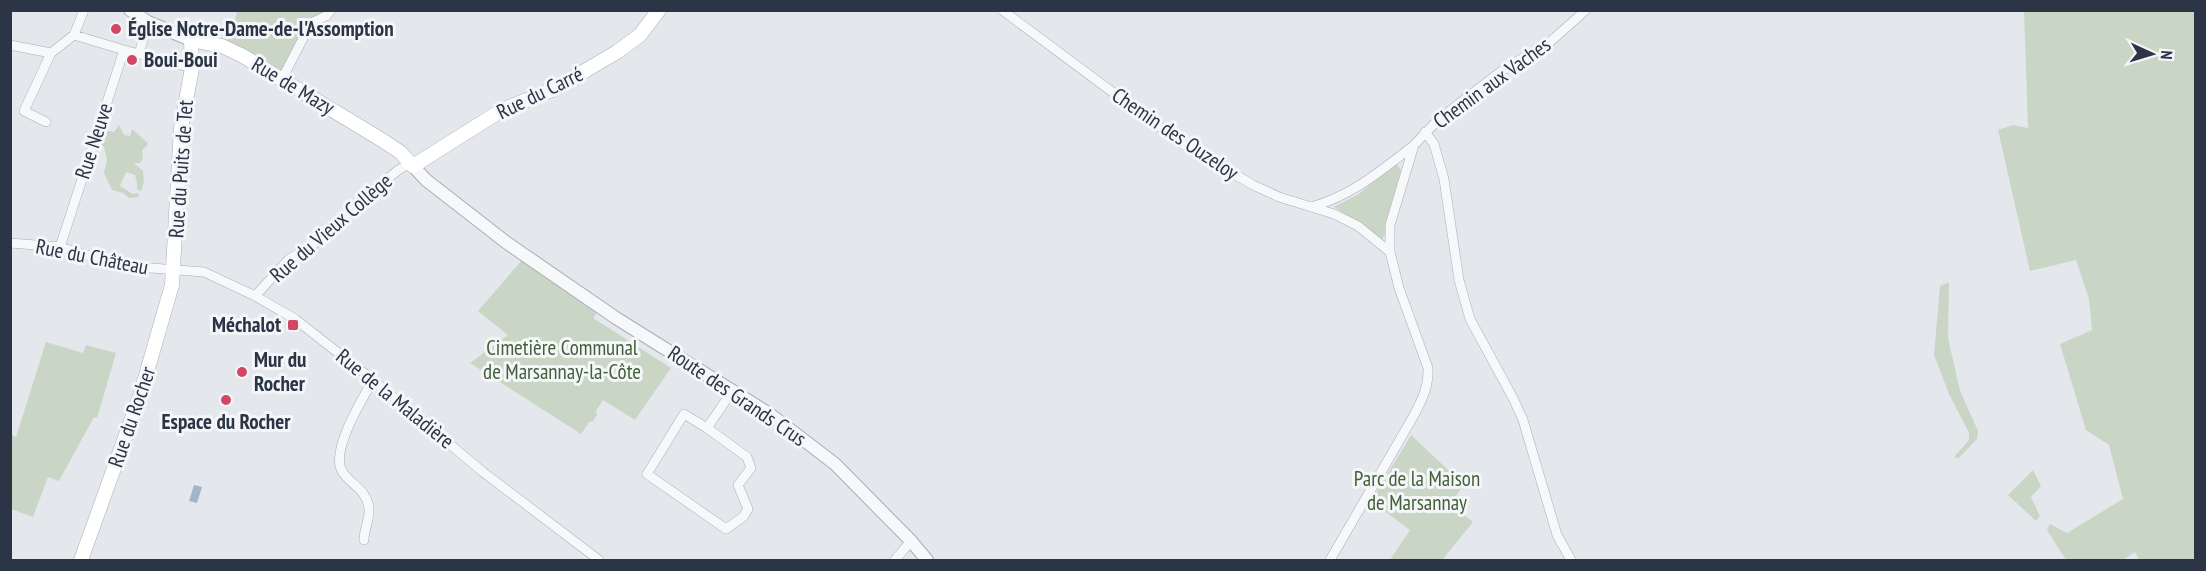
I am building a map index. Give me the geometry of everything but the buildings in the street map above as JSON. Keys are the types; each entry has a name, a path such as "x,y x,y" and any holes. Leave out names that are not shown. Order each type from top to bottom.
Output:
{"main road":[{"name":"Rue du Carré","path":"411,165 502,110 554,89 617,52 640,35 658,10"},
{"name":"Rue de Mazy","path":"191,40 222,46 282,79 382,140 400,152 411,165"},
{"name":"Rue du Puits de Tet","path":"174,270 181,128 192,68 191,40"},
{"name":"Rue du Rocher","path":"81,561 140,396 172,285 174,270"}],"street":[{"path":"46,122 24,111 51,53 74,35 84,10"},
{"path":"282,79 311,22 326,16 331,10"},
{"name":"Chemin des Ouzeloy","path":"1002,10 1181,143 1252,185 1279,197 1334,214 1358,226 1390,252"},
{"name":"Chemin aux Vaches","path":"1330,561 1413,417 1426,393 1429,380 1428,368 1399,288 1390,252 1390,225 1414,146 1425,132 1461,102 1503,70 1551,41 1586,10"},
{"name":"Rue de Mazy","path":"131,11 148,22 191,40"},
{"path":"139,54 148,22"},
{"path":"74,35 192,68"},
{"path":"10,45 51,53"},
{"name":"Rue Neuve","path":"60,247 124,50"},
{"path":"1425,132 1434,144 1444,179 1459,280 1470,319 1523,420 1557,535 1571,561"},
{"path":"1311,207 1350,193 1414,146"},
{"name":"Rue du Vieux Collège","path":"255,296 289,259 312,246 397,171 411,165"},
{"name":"Route des Grands Crus","path":"411,165 426,180 507,243 616,318 771,415 835,464 911,541 927,561"},
{"name":"Rue du Château","path":"10,243 60,247 124,266 174,270"},
{"name":"Rue de la Maladière","path":"174,270 204,272 255,296 295,319 373,380 483,472 599,561"},
{"path":"364,540 368,505 358,486 341,470 339,460 343,441 354,414 373,380"},
{"path":"706,428 733,390"},
{"path":"684,414 706,428 747,457 751,468 738,485 748,509 743,517 726,529 647,474 684,414"},
{"path":"895,561 911,541"}],"green space":[{"path":"238,11 327,11 310,21 283,73 226,41"},
{"path":"2024,11 2195,11 2195,560 2139,560 2135,552 2123,560 2066,560 2047,530 2050,524 2067,533 2123,499 2109,445 2086,430 2060,344 2092,330 2089,299 2076,260 2030,271 1998,130 2013,125 2028,128"},
{"path":"119,125 124,135 130,136 132,129 148,143 142,150 143,159 140,163 134,163 143,171 144,182 141,191 137,190 135,175 126,172 120,186 133,194 138,193 139,197 129,198 123,193 112,190 104,173 107,160 104,147 98,144 100,137 108,131 114,132"},
{"path":"1396,163 1401,170 1388,215 1385,235 1382,239 1334,207 1359,194"},
{"name":"Cimetière Communal de Marsannay-la-Côte","path":"523,259 598,311 593,318 671,368 635,420 603,400 596,411 597,415 581,434 470,363 508,335 478,311"},
{"path":"1949,282 1948,338 1960,391 1978,431 1977,439 1959,458 1954,457 1969,440 1969,433 1949,394 1934,355 1940,286"},
{"path":"46,342 83,353 86,345 116,353 97,418 94,417 59,481 48,477 33,517 11,509 11,435 16,437"},
{"name":"Parc de la Maison de Marsannay","path":"1411,435 1464,485 1450,504 1473,522 1442,560 1390,560 1410,530 1371,501"},
{"path":"2033,470 2041,486 2031,497 2040,516 2036,521 2008,495"}],"water":[{"path":"194,485 202,487 197,503 189,501"}],"place":[{"name":"Église Notre-Dame-de-l'Assomption","path":"116,29"},
{"name":"Boui-Boui","path":"132,60"},
{"name":"Méchalot","path":"293,325"},
{"name":"Mur du Rocher","path":"242,372"},
{"name":"Espace du Rocher","path":"226,400"}]}
